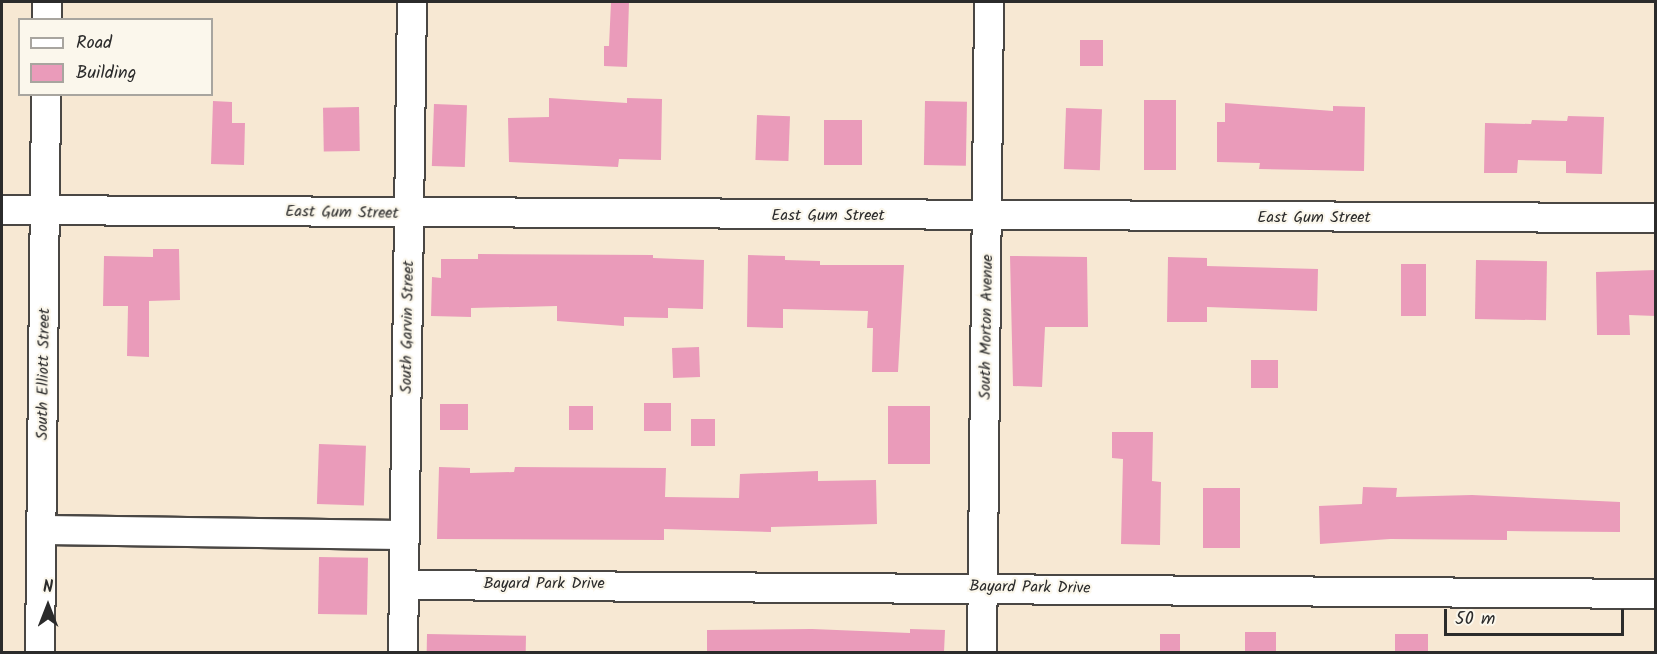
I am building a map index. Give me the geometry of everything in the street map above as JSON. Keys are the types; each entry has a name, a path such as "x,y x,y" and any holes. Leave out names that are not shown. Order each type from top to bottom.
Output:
{"street":[{"path":"47,2 47,18"},
{"name":"South Garvin Street","path":"403,652 412,2"},
{"name":"South Morton Avenue","path":"982,652 988,217 988,2"},
{"name":"South Elliott Street","path":"40,652 46,96"},
{"name":"East Gum Street","path":"2,210 988,217 1656,218"},
{"path":"42,530 404,535"},
{"name":"Bayard Park Drive","path":"404,585 983,587 1656,594"}],"building":[{"path":"611,2 629,2 627,67 604,66 604,46 609,46"},
{"path":"1080,40 1103,40 1103,66 1080,66"},
{"path":"549,98 627,103 627,98 662,99 661,160 619,159 618,167 509,162 508,118 549,117"},
{"path":"1144,100 1176,100 1176,170 1144,170"},
{"path":"213,101 232,102 232,123 245,123 244,165 211,164"},
{"path":"925,101 967,102 966,166 924,165"},
{"path":"1225,103 1333,111 1333,106 1365,107 1364,171 1259,169 1260,163 1217,162 1217,122 1225,122"},
{"path":"434,104 467,105 465,167 432,166"},
{"path":"359,107 360,151 324,152 323,108"},
{"path":"1066,108 1102,109 1100,170 1064,169"},
{"path":"757,115 790,116 788,161 755,160"},
{"path":"1568,116 1604,117 1602,174 1566,173 1566,161 1518,160 1517,173 1484,173 1485,123 1531,124 1532,120 1567,121"},
{"path":"824,120 862,120 862,165 824,165"},
{"path":"153,249 179,249 180,300 149,301 149,357 127,356 128,306 103,306 104,256 153,257"},
{"path":"478,254 653,255 653,258 704,260 703,309 668,308 668,318 624,317 624,326 557,321 557,306 471,308 471,317 431,316 432,277 441,278 441,259 478,259"},
{"path":"748,255 785,256 785,260 820,261 820,265 904,265 898,372 872,372 873,328 867,328 868,311 783,309 783,328 747,327"},
{"path":"1010,256 1087,257 1088,327 1045,327 1042,387 1013,386"},
{"path":"1168,257 1207,258 1207,266 1318,269 1317,311 1207,307 1207,322 1167,322"},
{"path":"1476,260 1547,261 1546,320 1475,319"},
{"path":"1401,264 1426,264 1426,316 1401,316"},
{"path":"1656,270 1656,316 1629,315 1630,335 1597,335 1596,272"},
{"path":"699,347 700,377 673,378 672,348"},
{"path":"1251,360 1278,360 1278,388 1251,388"},
{"path":"644,403 671,403 671,431 644,431"},
{"path":"440,404 468,404 468,430 440,430"},
{"path":"569,406 593,406 593,430 569,430"},
{"path":"888,406 930,406 930,464 888,464"},
{"path":"691,419 715,419 715,446 691,446"},
{"path":"1112,432 1153,432 1152,481 1161,482 1160,545 1121,544 1123,459 1112,458"},
{"path":"319,444 366,446 364,506 317,504"},
{"path":"439,467 470,468 470,473 514,472 515,467 666,468 665,497 739,498 740,474 818,471 818,481 876,480 877,524 771,527 771,532 664,529 664,540 437,539"},
{"path":"1363,487 1397,488 1396,497 1472,495 1620,502 1620,532 1507,531 1507,540 1390,539 1320,544 1319,506 1362,504"},
{"path":"1203,488 1240,488 1240,548 1203,548"},
{"path":"319,557 368,558 367,615 318,614"},
{"path":"812,629 910,633 910,629 945,630 944,652 707,652 707,630"},
{"path":"1245,632 1276,632 1276,652 1245,652"},
{"path":"427,634 526,636 526,652 427,652"},
{"path":"1160,634 1180,634 1180,652 1160,652"},
{"path":"1395,634 1428,634 1428,652 1395,652"}]}
